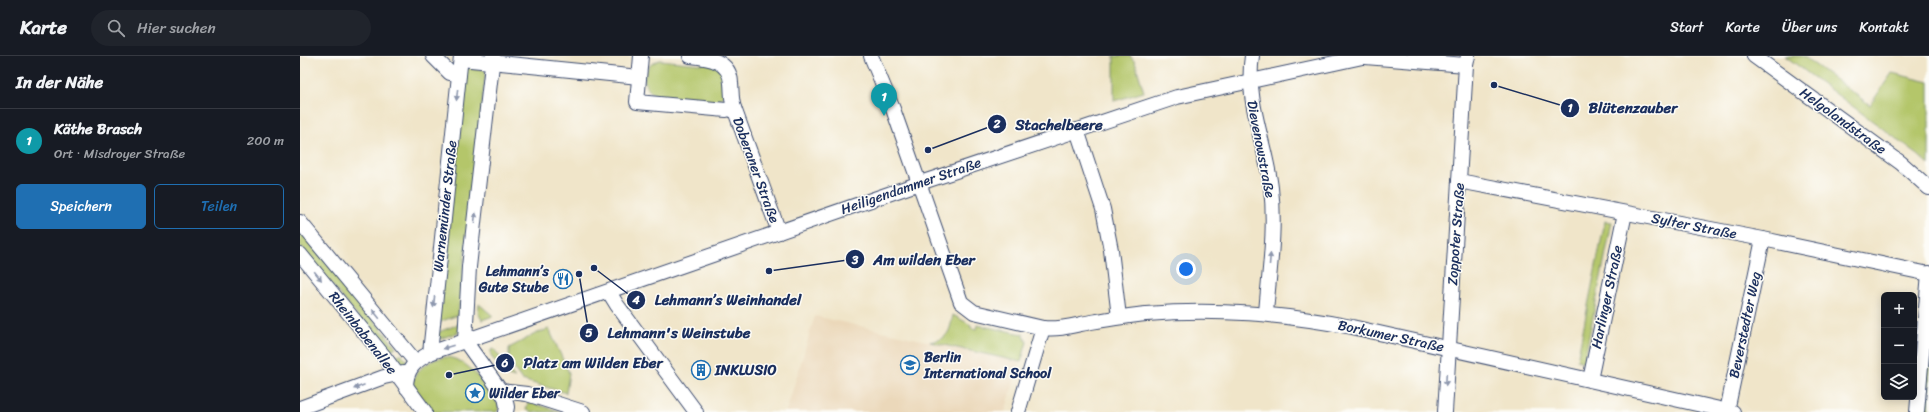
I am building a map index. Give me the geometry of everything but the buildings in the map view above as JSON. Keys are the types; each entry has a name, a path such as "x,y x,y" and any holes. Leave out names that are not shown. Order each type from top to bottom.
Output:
{"street":[{"path":"433,56 450,73 459,74"},
{"path":"641,56 637,102 726,110 734,108"},
{"name":"Doberaner Straße","path":"690,56 709,58 718,62 725,67 730,74 731,98 734,108 779,232"},
{"name":"Borkumer Straße","path":"871,56 883,83 920,183 959,297 966,307 974,312 1043,328 1056,329 1119,317 1198,311 1266,313 1345,325 1730,411"},
{"name":"Dievenowstraße","path":"1252,56 1250,81 1252,101 1269,174 1272,202 1272,241 1266,313"},
{"name":"Heiligendammer Straße","path":"300,408 407,369 430,353 920,183 1177,97 1366,56 1467,60"},
{"name":"Helgolandstraße","path":"1754,56 1901,163 1929,188"},
{"name":"Warnemünder Straße","path":"430,353 461,57 493,59"},
{"path":"507,412 507,402 501,391 465,342 469,267 493,59 639,77"},
{"name":"Zoppoter Straße","path":"1445,412 1467,60"},
{"path":"1077,130 1102,209 1111,250 1119,317"},
{"name":"Sylter Straße","path":"1459,182 1763,239 1929,274"},
{"name":"Harlinger Straße","path":"1590,380 1625,213"},
{"name":"Rheinbabenallee","path":"300,222 407,369 406,387 425,412"},
{"name":"Beverstedter Weg","path":"1730,411 1763,239"},
{"name":"Rheinbabenallee","path":"300,254 383,355 407,369"},
{"path":"1917,412 1929,274"},
{"path":"609,292 696,412"},
{"path":"1018,412 1043,328"},
{"path":"501,391 527,394 583,412"}],"shaded area":[{"name":"Berlin International School","path":"815,316 1020,362 1005,412 786,412"}],"green space":[{"path":"1114,56 1130,56 1135,62 1144,92 1114,101"},
{"path":"1785,56 1803,56 1870,105 1892,73 1929,82 1929,165 1918,155"},
{"path":"660,60 700,64 708,63 723,70 726,86 724,94 721,98 711,104 681,102 658,96 650,91 645,84 645,75 650,65"},
{"path":"466,68 486,70 458,315 437,323"},
{"path":"1605,221 1612,222 1584,362 1577,360"},
{"path":"300,230 396,347 387,352 300,246"},
{"path":"479,304 493,316 482,320 478,313"},
{"path":"953,315 971,325 971,328 976,329 977,325 1023,334 1027,342 1021,362 930,342 941,339 947,334"},
{"path":"459,324 459,332 437,340 436,333"},
{"path":"1929,326 1929,412 1923,412"},
{"path":"549,329 569,373 566,393 522,380 509,362 509,348 537,333"},
{"path":"494,349 515,378 505,375 491,356 491,350"},
{"path":"401,353 407,361 402,369 392,359"},
{"path":"446,357 463,363 476,374 497,402 499,407 497,412 432,412 412,383 417,373 425,365 440,358"},
{"path":"528,402 562,412 533,412 526,410"}],"place":[{"name":"Blütenzauber","path":"1494,85"},
{"name":"Käthe Brasch","path":"884,116"},
{"name":"Stachelbeere","path":"928,150"},
{"name":"Lehmann’s Weinhandel","path":"594,268"},
{"name":"Am wilden Eber","path":"769,271"},
{"name":"Lehmann's Weinstube","path":"579,274"},
{"name":"Lehmann’s Gute Stube","path":"563,279"},
{"name":"Berlin International School","path":"910,365"},
{"name":"INKLUSIO","path":"701,370"},
{"name":"Platz am Wilden Eber","path":"449,375"},
{"name":"Wilder Eber","path":"475,393"}]}
